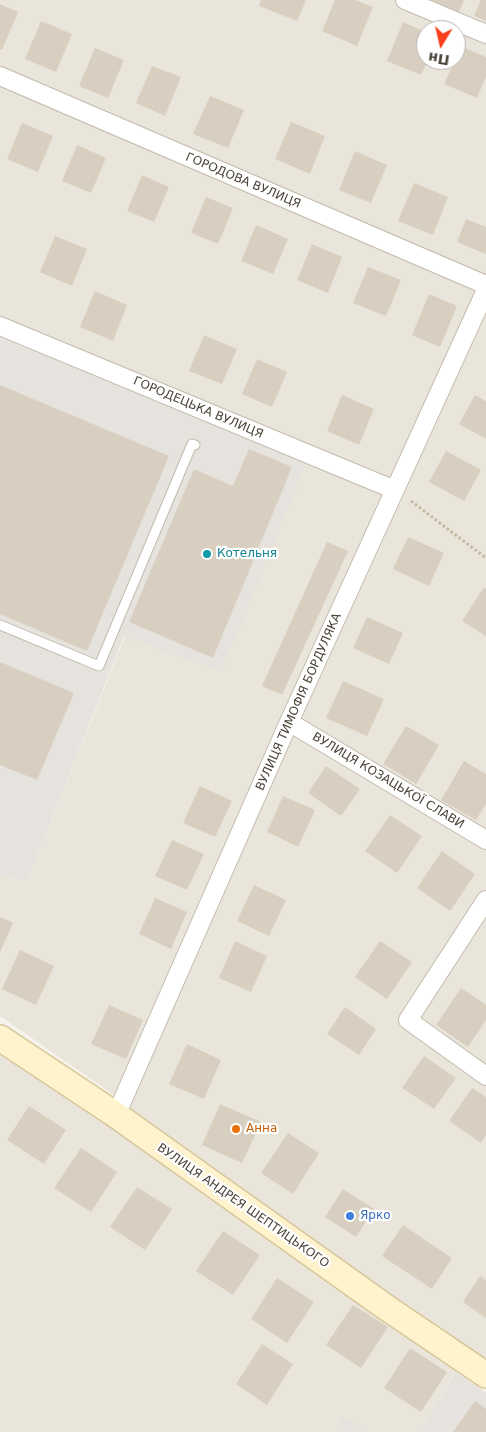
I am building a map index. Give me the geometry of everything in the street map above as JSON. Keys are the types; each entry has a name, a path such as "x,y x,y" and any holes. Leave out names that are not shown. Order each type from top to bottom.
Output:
{"main road":[{"name":"ВУЛИЦЯ АНДРЕЯ ШЕПТИЦЬКОГО","path":"0,1038 116,1115 387,1308 486,1375"}],"street":[{"path":"405,0 486,34"},
{"name":"ГОРОДОВА ВУЛИЦЯ","path":"0,76 486,285"},
{"name":"ВУЛИЦЯ ТИМОФІЯ БОРДУЛЯКА","path":"116,1115 289,722 486,290"},
{"name":"ГОРОДЕЦЬКА ВУЛИЦЯ","path":"0,326 395,490"},
{"name":"ВУЛИЦЯ КОЗАЦЬКОЇ СЛАВИ","path":"289,722 486,840"},
{"path":"486,900 408,1020 486,1076"}],"lane":[{"path":"0,625 99,666 192,444 195,445"}],"path":[{"path":"395,490 486,558"}],"shaded area":[{"path":"0,0 486,0 486,1375 463,1360 418,1432 369,1432 341,1417 335,1432 0,1432 0,1038 116,1115 395,490 0,326"},
{"path":"0,334 307,462 221,672 124,636 27,882 0,874"},
{"path":"307,462 385,492 117,1097 0,1016 0,874 27,882 125,636"},
{"path":"456,1372 486,1392 486,1432 418,1432"},
{"path":"341,1416 369,1432 335,1432"}],"building":[{"path":"261,0 306,0 297,21 259,6"},
{"path":"335,0 355,0 373,7 357,46 322,31"},
{"path":"431,0 464,0 459,12"},
{"path":"481,0 486,0 486,21 474,16"},
{"path":"0,4 18,12 2,50 0,49"},
{"path":"41,21 72,34 56,72 25,59"},
{"path":"403,22 416,28 416,70 423,70 421,75 387,61"},
{"path":"95,48 124,60 108,98 79,86"},
{"path":"466,49 486,57 486,76 477,98 444,84 450,70 466,70"},
{"path":"152,66 181,77 165,116 136,103"},
{"path":"210,96 244,110 228,148 193,134"},
{"path":"291,122 325,136 310,174 275,159"},
{"path":"22,123 53,136 38,172 7,159"},
{"path":"77,145 106,158 91,193 62,181"},
{"path":"355,151 387,165 371,203 339,190"},
{"path":"142,175 169,187 154,222 127,211"},
{"path":"414,183 448,197 433,235 398,221"},
{"path":"206,197 233,208 218,244 191,233"},
{"path":"466,219 486,227 486,254 457,242"},
{"path":"256,225 288,239 273,274 241,261"},
{"path":"55,236 87,249 72,286 40,272"},
{"path":"312,244 342,257 328,293 297,280"},
{"path":"368,267 401,280 386,316 353,303"},
{"path":"95,291 127,305 113,341 80,327"},
{"path":"429,294 457,306 440,347 412,335"},
{"path":"204,335 237,349 222,384 189,371"},
{"path":"257,359 287,372 272,407 242,394"},
{"path":"0,385 169,456 87,651 0,614"},
{"path":"342,395 374,409 359,445 327,431"},
{"path":"475,395 486,401 486,439 459,424"},
{"name":"Котельня","path":"249,449 292,467 213,658 129,622 194,469 233,486"},
{"path":"446,451 481,470 464,501 429,482"},
{"path":"408,537 444,553 429,586 393,569"},
{"path":"327,542 348,551 282,695 262,686"},
{"path":"484,587 486,589 486,636 462,621"},
{"path":"367,617 403,633 389,664 353,648"},
{"path":"0,662 74,693 37,780 0,765"},
{"path":"343,681 384,699 367,736 326,718"},
{"path":"406,726 439,745 416,784 383,764"},
{"path":"464,761 486,774 486,804 476,820 441,800"},
{"path":"326,766 360,789 341,816 308,793"},
{"path":"200,786 232,801 215,837 183,823"},
{"path":"283,796 315,810 298,847 267,832"},
{"path":"390,815 422,836 397,873 365,851"},
{"path":"172,840 204,854 187,890 155,876"},
{"path":"442,851 475,874 450,911 417,888"},
{"path":"254,885 286,900 269,936 237,921"},
{"path":"155,898 187,912 171,949 139,934"},
{"path":"0,917 13,923 0,952"},
{"path":"235,941 267,956 251,992 219,978"},
{"path":"380,941 412,962 387,999 355,977"},
{"path":"20,950 54,966 36,1005 2,989"},
{"path":"461,988 486,1005 486,1020 468,1047 436,1025"},
{"path":"109,1005 143,1020 126,1059 91,1044"},
{"path":"345,1007 376,1029 359,1055 327,1034"},
{"path":"187,1044 221,1060 204,1099 169,1084"},
{"path":"424,1056 456,1078 434,1109 402,1088"},
{"path":"472,1088 486,1097 486,1135 481,1143 449,1121"},
{"path":"220,1104 261,1122 242,1163 202,1145"},
{"path":"29,1106 66,1130 44,1164 7,1140"},
{"path":"288,1133 319,1153 293,1194 261,1173"},
{"path":"81,1148 117,1172 91,1212 54,1188"},
{"path":"137,1187 172,1209 145,1250 110,1227"},
{"path":"343,1189 374,1209 356,1237 325,1217"},
{"path":"403,1225 452,1258 432,1289 382,1256"},
{"path":"223,1231 260,1255 233,1295 196,1271"},
{"path":"480,1276 486,1280 486,1318 463,1302"},
{"path":"277,1278 314,1302 287,1343 251,1319"},
{"path":"353,1305 388,1327 361,1368 326,1345"},
{"path":"262,1344 293,1364 267,1405 236,1384"},
{"path":"410,1348 447,1372 421,1412 384,1388"},
{"path":"475,1401 486,1409 486,1432 453,1432"}],"place":[{"name":"Котельня","path":"207,554"},
{"name":"Анна","path":"236,1129"},
{"name":"Ярко","path":"350,1216"}]}
